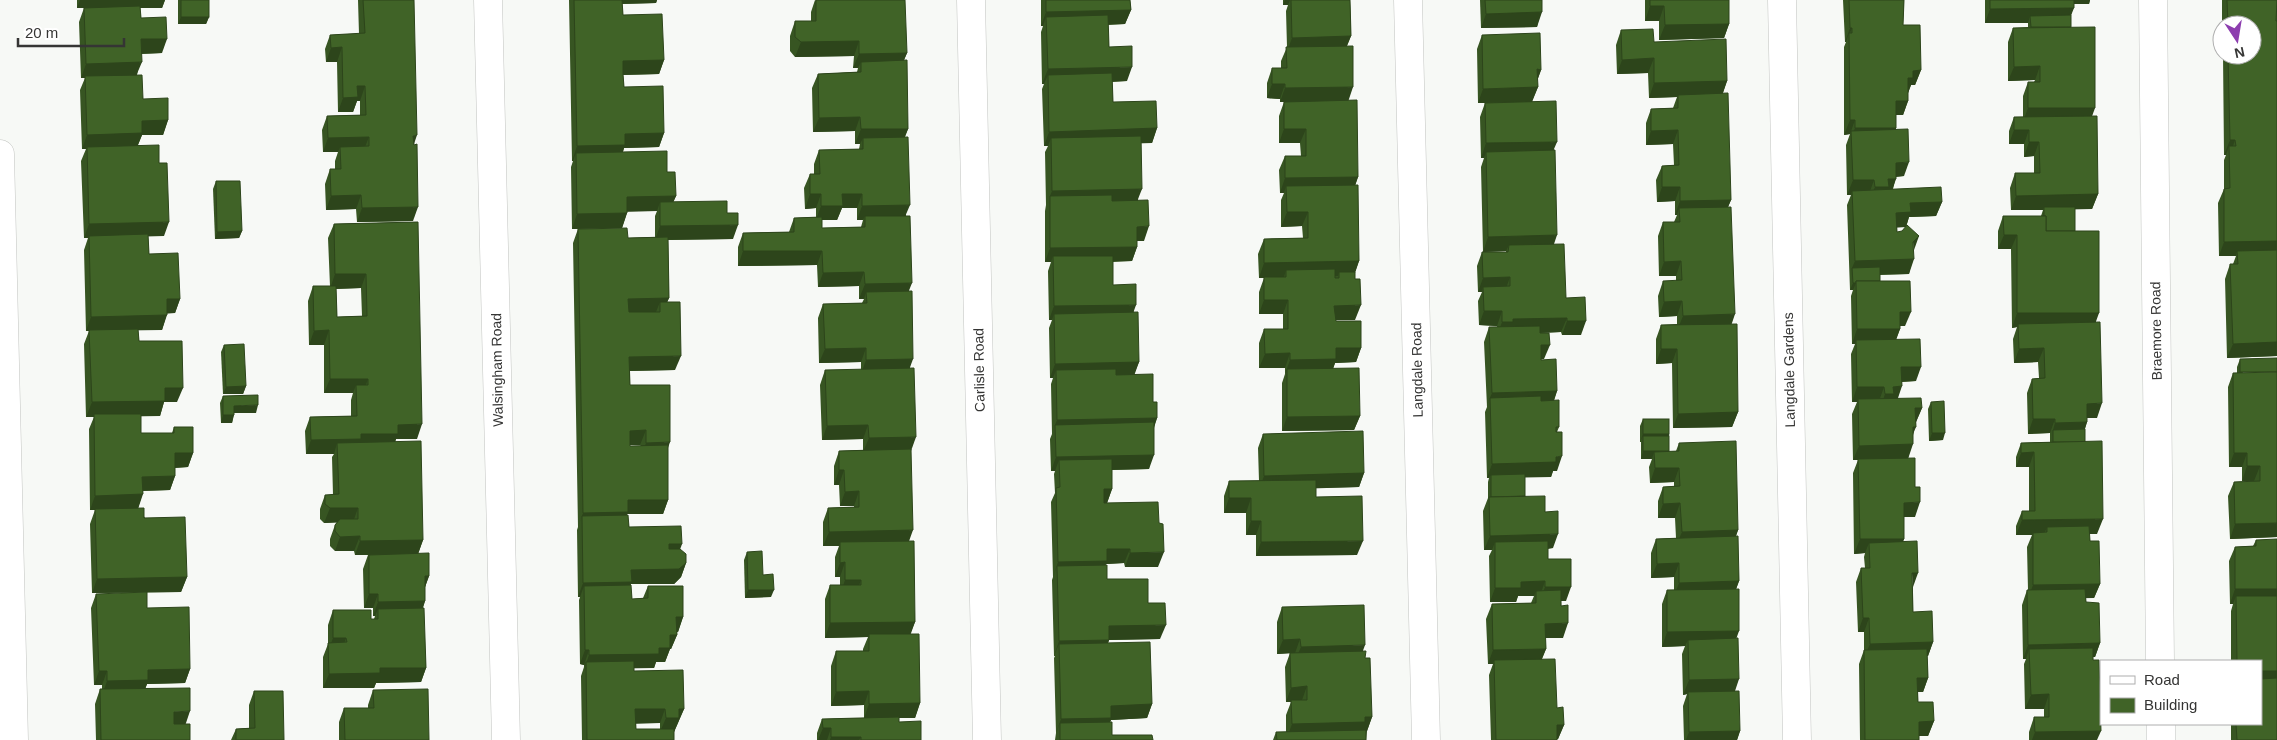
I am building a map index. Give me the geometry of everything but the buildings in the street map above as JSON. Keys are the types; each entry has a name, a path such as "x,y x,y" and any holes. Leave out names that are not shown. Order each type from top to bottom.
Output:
{"street":[{"name":"Walsingham Road","path":"488,0 506,740"},
{"name":"Carlisle Road","path":"971,0 987,740"},
{"name":"Langdale Road","path":"1408,0 1426,740"},
{"name":"Langdale Gardens","path":"1782,0 1797,740"},
{"name":"Braemore Road","path":"2153,0 2160,660"},
{"path":"0,154 14,740"},
{"path":"2161,725 2161,740"}]}
